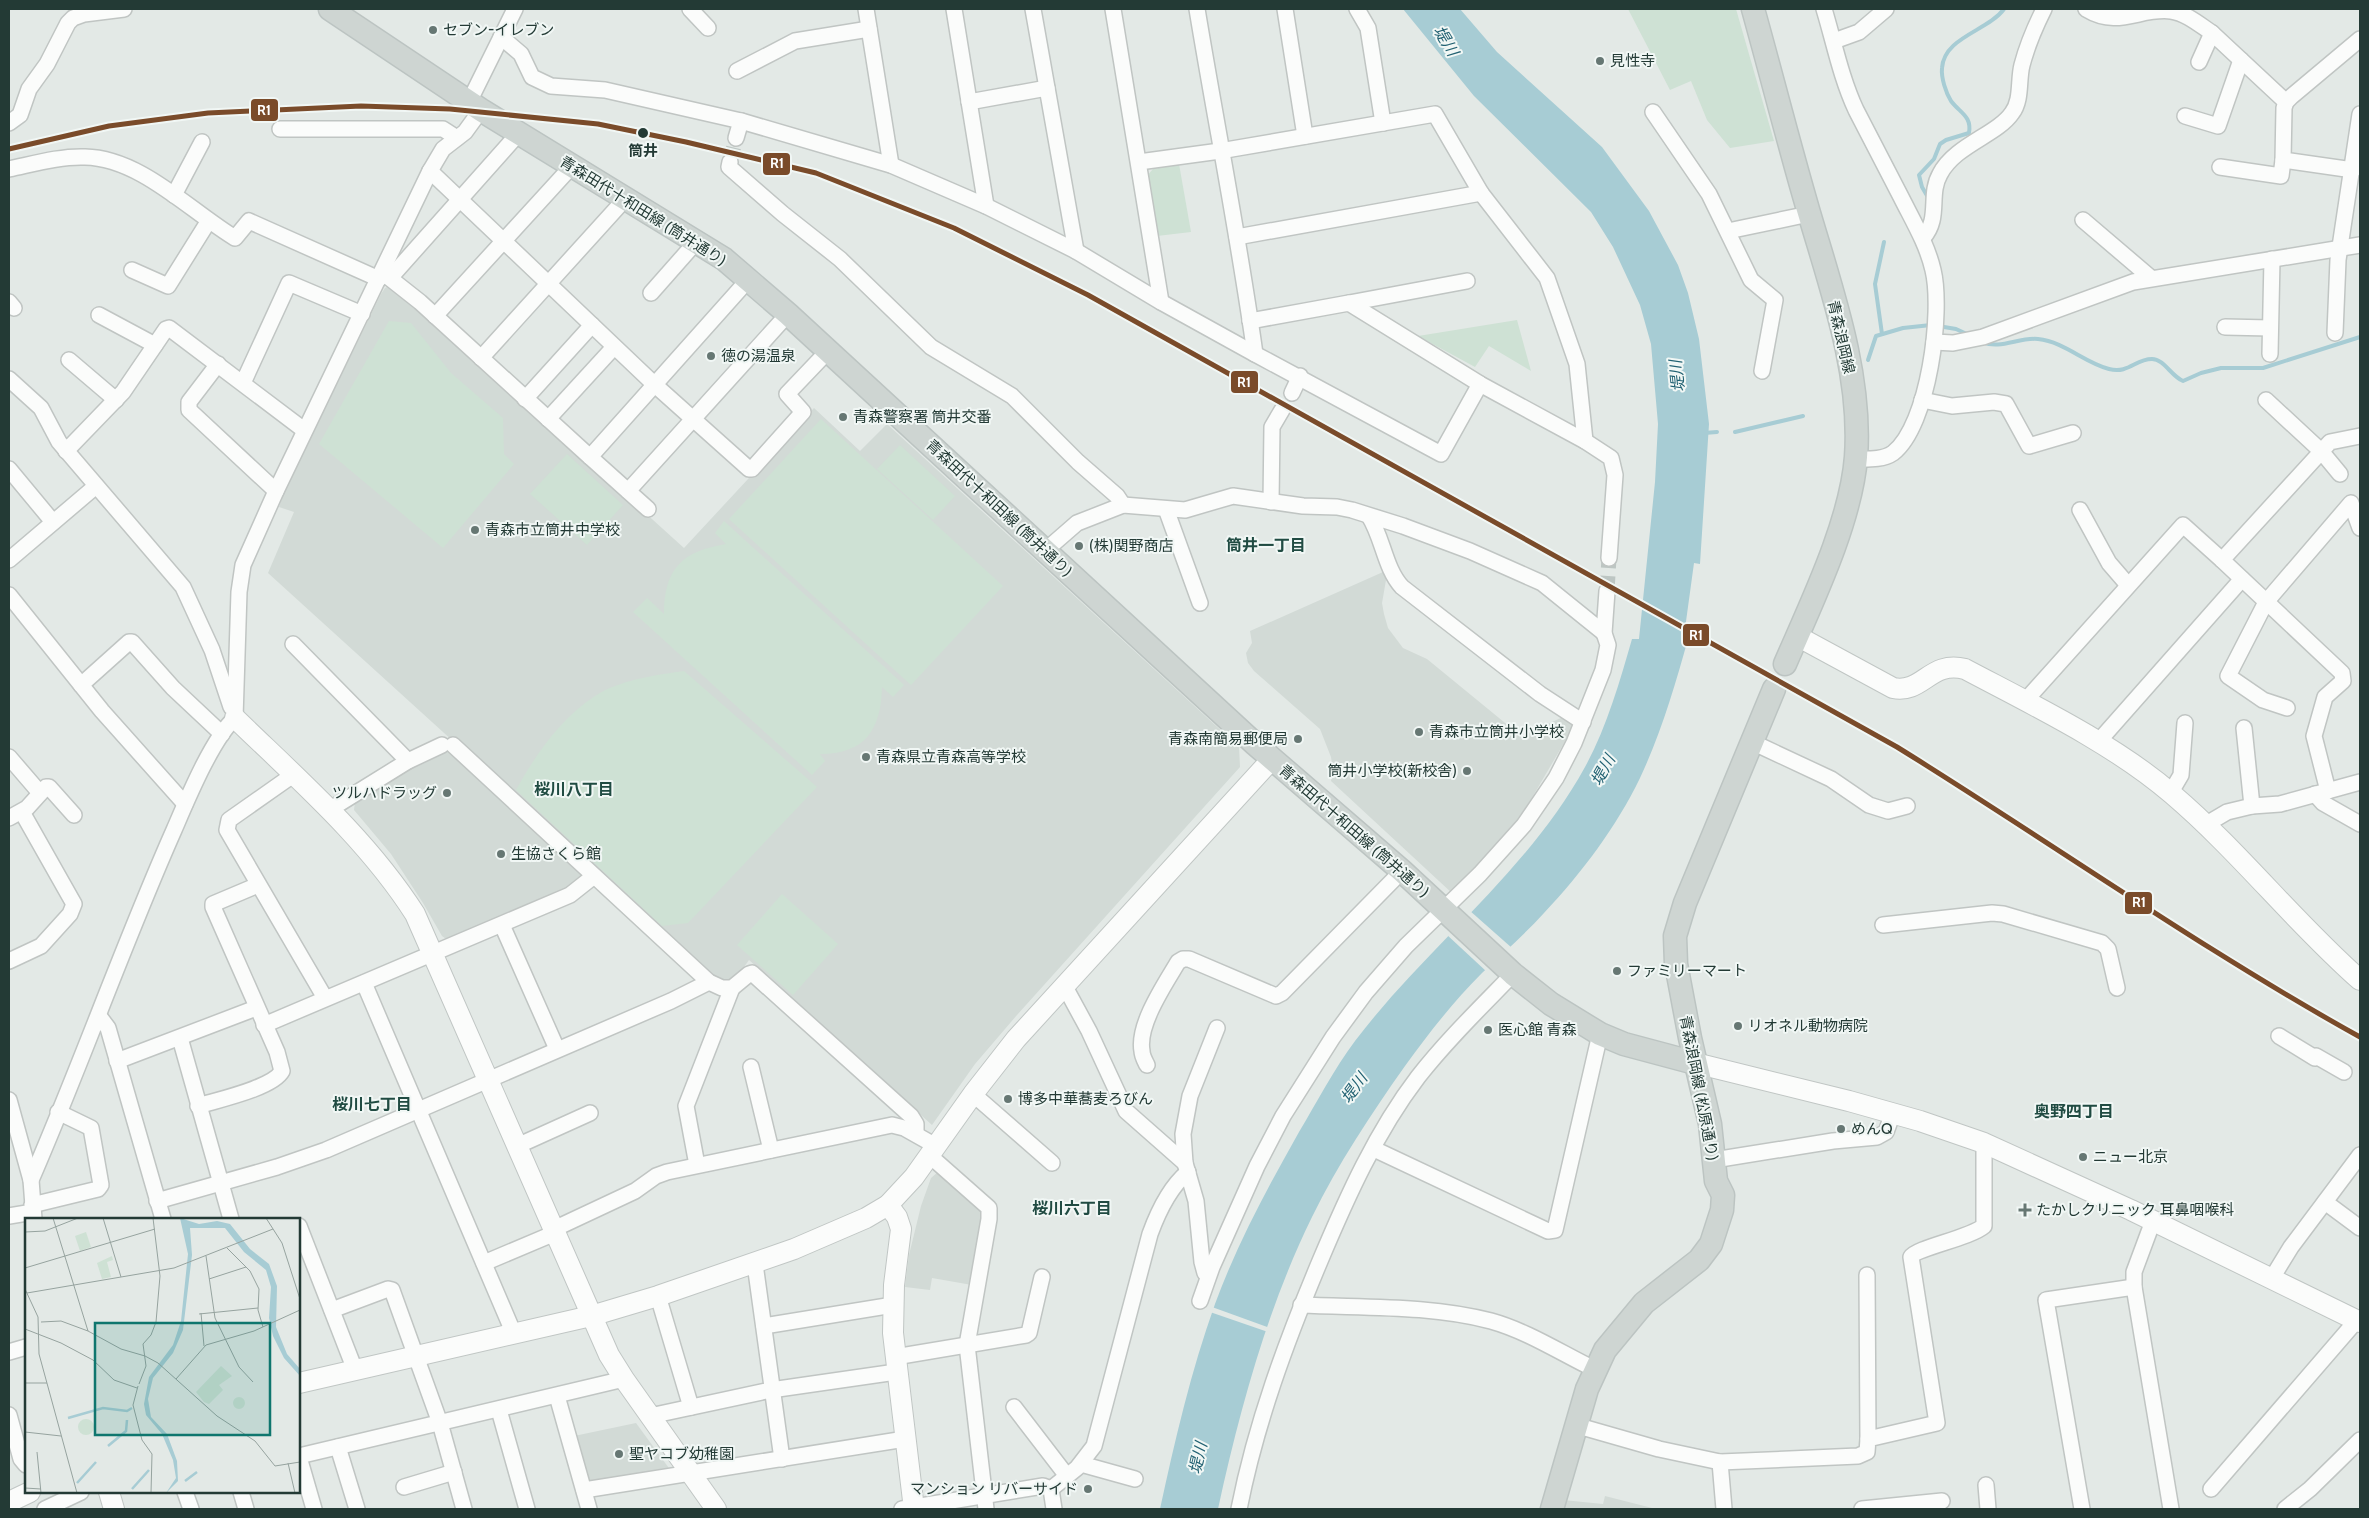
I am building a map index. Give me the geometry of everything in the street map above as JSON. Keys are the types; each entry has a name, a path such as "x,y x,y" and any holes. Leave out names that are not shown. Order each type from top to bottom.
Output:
{"main road":[{"name":"青森田代十和田線 (筒井通り)","path":"330,9 475,106 724,259 788,314 1272,758 1511,971 1551,1004 1600,1034 1624,1044 1695,1063"},
{"name":"青森浪岡線","path":"1753,9 1849,366 1857,419 1856,459 1845,510 1834,545 1785,664"},
{"name":"青森浪岡線 (松原通り)","path":"1552,1509 1575,1425 1594,1370 1605,1350 1644,1303 1698,1260 1711,1244 1718,1227 1723,1195 1716,1181 1710,1124 1680,990 1675,936 1684,904 1774,689"}],"street":[{"path":"9,123 20,115 29,89 47,64 68,23 73,18 84,14 124,9"},
{"path":"31,1180 185,804 222,734 235,718 241,572 304,430 362,314 384,276 430,171 443,149 470,126 475,106 501,37 515,9"},
{"path":"690,9 708,28"},
{"path":"866,9 891,165"},
{"path":"954,9 986,206"},
{"path":"1033,9 1076,251"},
{"path":"1113,9 1161,302"},
{"path":"1197,9 1220,151 1237,237 1255,354"},
{"path":"1285,9 1305,136"},
{"path":"1358,9 1368,28 1383,123"},
{"path":"1824,9 1856,108 1923,238 1934,271 1934,331 1930,371 1922,400 1912,424 1897,449 1882,457 1856,459"},
{"path":"1834,41 1859,32 1886,9"},
{"path":"1923,238 1932,224 1940,174 1955,156 2006,120 2016,107 2022,66 2032,34 2044,9"},
{"path":"2086,9 2112,18 2170,11 2184,15 2212,33 2286,102"},
{"path":"737,70 795,41 869,29"},
{"path":"2199,62 2212,33"},
{"path":"501,37 516,47 526,61 532,77 551,86 605,90 741,121 891,165 986,206 1076,251 1161,302 1441,454 1480,384"},
{"path":"2220,167 2281,176 2286,102 2360,39"},
{"path":"2185,116 2218,126 2241,60"},
{"path":"969,102 1047,88"},
{"path":"1653,112 1709,194 1751,280 1775,300 1762,371"},
{"path":"1139,162 1220,151 1435,114 1481,193 1547,278 1577,364 1585,441"},
{"path":"2335,333 2338,260 2360,114"},
{"path":"736,138 741,121"},
{"path":"280,129 434,128 443,129 458,138"},
{"path":"384,276 462,200 519,133"},
{"path":"174,195 202,142"},
{"path":"9,169 75,157 98,158 145,175 208,222 235,238 249,221 384,276 435,316 648,509"},
{"path":"2283,160 2353,170"},
{"path":"730,162 729,167 747,184 840,259 931,347 1012,396 1085,469 1117,496 1123,505"},
{"path":"435,316 505,242 572,166"},
{"path":"430,171 655,386 734,457 752,469 803,412 787,394 828,351"},
{"path":"1237,237 1481,193"},
{"path":"481,358 626,198"},
{"path":"1728,231 1809,214"},
{"path":"2084,220 2151,278"},
{"path":"132,270 168,286 208,222"},
{"path":"651,292 696,242"},
{"path":"1934,331 1953,343 1983,336 2133,282 2360,245"},
{"path":"2270,354 2272,259"},
{"path":"590,457 748,280"},
{"path":"1250,321 1467,281"},
{"path":"244,383 289,283 362,314"},
{"path":"1349,303 1480,384 1585,441 1611,458 1615,474 1609,558"},
{"path":"628,491 788,314"},
{"path":"99,315 155,345"},
{"path":"525,398 592,325"},
{"path":"2225,327 2270,328"},
{"path":"66,451 116,400 169,328 304,430"},
{"path":"548,419 614,347"},
{"path":"69,360 116,400"},
{"path":"218,364 189,402 189,410 276,491"},
{"path":"1292,393 1300,376"},
{"path":"9,379 41,408 53,435 184,588 212,650 235,718 329,810 390,877 415,914 591,1316 624,1379 716,1509"},
{"path":"1922,400 1952,406 1994,402 2006,404 2029,446 2073,433"},
{"path":"2266,400 2321,451 2340,474"},
{"path":"1271,502 1272,427 1282,410"},
{"path":"2222,560 2330,442 2360,436"},
{"path":"9,468 53,522"},
{"path":"9,560 96,486"},
{"path":"1046,550 1077,523 1123,505 1185,510 1233,496 1303,506 1337,507 1404,526 1470,551 1542,583 1604,633"},
{"path":"2288,708 2263,700 2228,676 2266,602 2351,503 2360,524"},
{"path":"1166,509 1200,603"},
{"path":"2080,510 2109,563 2128,585"},
{"path":"1369,516 1382,541 1391,573 1402,587 1540,694 1583,722"},
{"path":"2025,701 2184,525 2342,673 2343,681 2324,697 2314,736 2323,803 2360,824"},
{"path":"2098,742 2242,579"},
{"path":"1200,1302 1208,1276 1257,1166 1283,1116 1332,1037 1366,992 1445,911 1524,825 1556,778 1583,722 1598,686 1607,656 1608,645 1604,633 1606,591"},
{"path":"9,595 80,685 185,804"},
{"path":"1797,636 1893,688 1906,689 1936,670 1954,666 1966,669 2098,742 2171,792 2326,950 2360,980"},
{"path":"80,685 129,642 132,642 173,688 222,734"},
{"path":"293,644 408,761"},
{"path":"2171,792 2181,775 2186,723"},
{"path":"2244,728 2252,806"},
{"path":"1752,742 1831,778 1869,805 1888,810 1907,806"},
{"path":"329,810 408,761 447,745 709,982 722,988 732,988"},
{"path":"9,757 40,793"},
{"path":"300,1383 591,1316 658,1296 755,1264 851,1225 888,1205 914,1177 972,1094 1016,1039 1272,758"},
{"path":"292,775 229,820 227,830 325,998"},
{"path":"2205,825 2227,812 2252,806 2280,804 2360,782"},
{"path":"9,961 41,946 70,914 74,904 15,815 49,787 74,815"},
{"path":"1147,1065 1142,1051 1142,1038 1146,1023 1178,962 1189,959 1276,996 1282,993 1402,872"},
{"path":"264,1025 570,895 594,876"},
{"path":"198,1106 252,1090 280,1074 281,1062 213,907 214,904 258,885"},
{"path":"1883,925 1992,913 2003,914 2102,943 2108,949 2117,988"},
{"path":"502,925 556,1049"},
{"path":"1239,1509 1268,1395 1302,1305 1347,1198 1396,1108 1454,1034 1511,971"},
{"path":"697,1165 686,1106 732,988 752,973 911,1116 916,1124 916,1134"},
{"path":"157,1200 300,1160 671,1001 709,982"},
{"path":"364,983 514,1334"},
{"path":"1064,986 1089,1030 1126,1111 1187,1168"},
{"path":"117,1061 256,1008"},
{"path":"99,1016 108,1028 163,1218"},
{"path":"1208,1276 1205,1273 1202,1262 1196,1201 1187,1168 1185,1112 1217,1028"},
{"path":"1374,1149 1548,1231 1555,1230 1600,1034"},
{"path":"2279,1036 2344,1072"},
{"path":"180,1038 231,1218"},
{"path":"1695,1063 1893,1113 1984,1143 2153,1221 2359,1321 2211,1489"},
{"path":"751,1067 771,1150"},
{"path":"972,1094 1052,1163"},
{"path":"9,1100 31,1180 33,1212"},
{"path":"9,1216 33,1212 98,1189 101,1185 91,1128 58,1112"},
{"path":"518,1146 590,1113"},
{"path":"1714,1160 1834,1141 1877,1137 1886,1132 1893,1113"},
{"path":"484,1263 635,1191 656,1176 697,1165 892,1125 916,1134 989,1208 989,1219 967,1345 985,1502"},
{"path":"1868,1439 1937,1423 1911,1257 1915,1252 1945,1244 1984,1226 1984,1143"},
{"path":"2272,1278 2360,1155"},
{"path":"1052,1489 1081,1464 1094,1446 1154,1222 1187,1168"},
{"path":"2325,1202 2360,1228"},
{"path":"888,1205 897,1217 901,1229 893,1305 896,1364 905,1439 910,1509 985,1502 1040,1487 1052,1489"},
{"path":"2153,1221 2134,1272 2134,1287 2172,1509"},
{"path":"300,1229 355,1370"},
{"path":"755,1264 782,1459"},
{"path":"1575,1425 1660,1449 1720,1462 1858,1456 1867,1452 1867,1275"},
{"path":"650,1416 896,1364 967,1345 1029,1333 1042,1277"},
{"path":"2082,1509 2046,1300 2134,1287"},
{"path":"332,1310 388,1289 392,1290 440,1423 464,1509"},
{"path":"658,1296 691,1407"},
{"path":"764,1326 893,1305"},
{"path":"1302,1305 1422,1311 1477,1318 1493,1322 1532,1338 1594,1370"},
{"path":"9,1352 25,1347"},
{"path":"300,1456 624,1379"},
{"path":"558,1396 589,1509"},
{"path":"1014,1407 1067,1476"},
{"path":"499,1410 527,1509"},
{"path":"9,1415 21,1459 25,1464"},
{"path":"584,1490 905,1439"},
{"path":"2285,1509 2310,1489 2360,1440"},
{"path":"338,1447 357,1509"},
{"path":"300,1460 314,1509"},
{"path":"1720,1462 1724,1509"},
{"path":"1081,1464 1134,1479"},
{"path":"404,1487 454,1472"},
{"path":"1986,1485 1988,1509"},
{"path":"1052,1489 1054,1509"},
{"path":"10,1501 28,1493"},
{"path":"45,1509 79,1493"},
{"path":"109,1493 114,1509"},
{"path":"185,1493 191,1509"},
{"path":"241,1493 246,1509"},
{"path":"1864,1509 1942,1501"}],"shaded area":[{"name":"青森県立青森高等学校","path":"389,286 431,319 684,548 814,408 860,451 887,424 1239,747 1240,767 1017,1015 975,1064 932,1125 749,960 734,981 717,981 268,573 294,512 279,507 285,490 381,294"},
{"name":"青森市立筒井小学校","path":"1383,572 1386,580 1382,603 1384,614 1388,628 1403,648 1427,659 1521,736 1563,717 1574,726 1530,801 1502,842 1453,894 1331,781 1333,770 1331,757 1320,729 1254,671 1248,663 1246,653 1252,643 1250,631"},
{"path":"447,745 589,876 565,892 449,941 442,936 391,854 354,810 355,802"},
{"path":"938,1172 984,1213 972,1285 932,1278 930,1290 905,1287 909,1255 921,1206 931,1178"},
{"name":"聖ヤコブ幼稚園","path":"636,1423 671,1471 586,1484 574,1436"},
{"path":"1605,1496 1656,1509 1562,1509 1563,1500 1603,1504"}],"green space":[{"path":"1628,9 1736,9 1774,141 1730,148 1707,120 1691,81 1670,90"},
{"path":"1179,164 1191,232 1157,236 1147,176 1153,169"},
{"path":"1517,320 1531,371 1489,346 1475,367 1418,336"},
{"path":"389,321 411,323 451,373 503,418 504,454 514,464 443,548 319,444"},
{"path":"821,419 1003,586 911,685 729,519"},
{"path":"900,445 955,496 933,520 877,469"},
{"path":"567,454 623,505 587,545 530,494"},
{"path":"724,521 904,685 893,697 882,687 878,716 868,737 849,750 820,754 825,761 812,775 633,612 647,598 664,614 665,598 672,573 687,557 698,551 726,544 715,533"},
{"path":"684,671 817,787 688,923 662,926 516,790 550,738 582,705 605,690 626,682"},
{"path":"782,894 838,944 793,995 737,945"}],"water":[{"name":"堤川","path":"1403,9 1460,9 1497,52 1602,147 1649,211 1678,265 1688,293 1699,339 1709,424 1700,564 1694,563 1684,636 1688,639 1655,744 1631,796 1609,832 1585,866 1558,898 1482,973 1451,1006 1432,1030 1367,1121 1322,1197 1281,1287 1268,1323 1236,1434 1218,1509 1160,1509 1184,1406 1215,1304 1243,1238 1287,1153 1333,1074 1355,1041 1413,973 1506,875 1535,841 1561,805 1593,752 1606,721 1632,639 1639,639 1655,482 1658,424 1651,344 1640,305 1613,247 1591,212 1474,96"}],"pier":[{"path":"1469,910 1512,948 1487,972 1446,934"},
{"path":"1212,1307 1270,1328 1268,1332 1210,1312"}],"waterway":[{"path":"1929,199 1922,187 1919,175 1934,159 1940,144 1946,140 1969,133 1967,119 1951,101 1944,85 1942,68 1945,57 1958,42 1997,17 2004,9"},
{"path":"1882,334 1875,284 1884,242"},
{"path":"1868,360 1876,336 1903,328 1931,325"},
{"path":"1938,326 1956,329 1969,335"},
{"path":"1982,342 1996,345 2031,339 2048,341 2100,366 2116,370 2122,370 2141,361 2152,359 2160,362 2183,381 2201,373 2221,368 2263,368 2360,337"},
{"path":"1735,432 1803,416"},
{"path":"1704,433 1717,432"}],"tunnel":[{"path":"730,162 736,138"},
{"path":"1607,591 1609,558"}],"transit line":[{"name":"R1","path":"9,149 109,126 208,113 361,106 450,109 598,124 686,142 816,173 954,228 1088,295 1897,747 2184,932 2360,1037"}],"place":[{"name":"セブン-イレブン","path":"433,30"},
{"name":"見性寺","path":"1600,61"},
{"name":"筒井","path":"643,133"},
{"name":"徳の湯温泉","path":"711,356"},
{"name":"青森警察署 筒井交番","path":"843,417"},
{"name":"青森市立筒井中学校","path":"475,530"},
{"name":"(株)関野商店","path":"1079,546"},
{"name":"青森市立筒井小学校","path":"1419,732"},
{"name":"青森南簡易郵便局","path":"1298,739"},
{"name":"青森県立青森高等学校","path":"866,757"},
{"name":"筒井小学校(新校舎)","path":"1467,771"},
{"name":"ツルハドラッグ","path":"447,793"},
{"name":"生協さくら館","path":"501,854"},
{"name":"ファミリーマート","path":"1617,971"},
{"name":"リオネル動物病院","path":"1738,1026"},
{"name":"医心館 青森","path":"1488,1030"},
{"name":"博多中華蕎麦ろびん","path":"1008,1099"},
{"name":"めんQ","path":"1841,1129"},
{"name":"ニュー北京","path":"2083,1157"},
{"name":"たかしクリニック 耳鼻咽喉科","path":"2025,1210"},
{"name":"聖ヤコブ幼稚園","path":"619,1454"},
{"name":"マンション リバーサイド","path":"1088,1489"}],"district":[{"name":"筒井一丁目","path":"1266,545"},
{"name":"桜川八丁目","path":"574,789"},
{"name":"桜川七丁目","path":"372,1104"},
{"name":"奥野四丁目","path":"2074,1111"},
{"name":"桜川六丁目","path":"1072,1208"}]}
